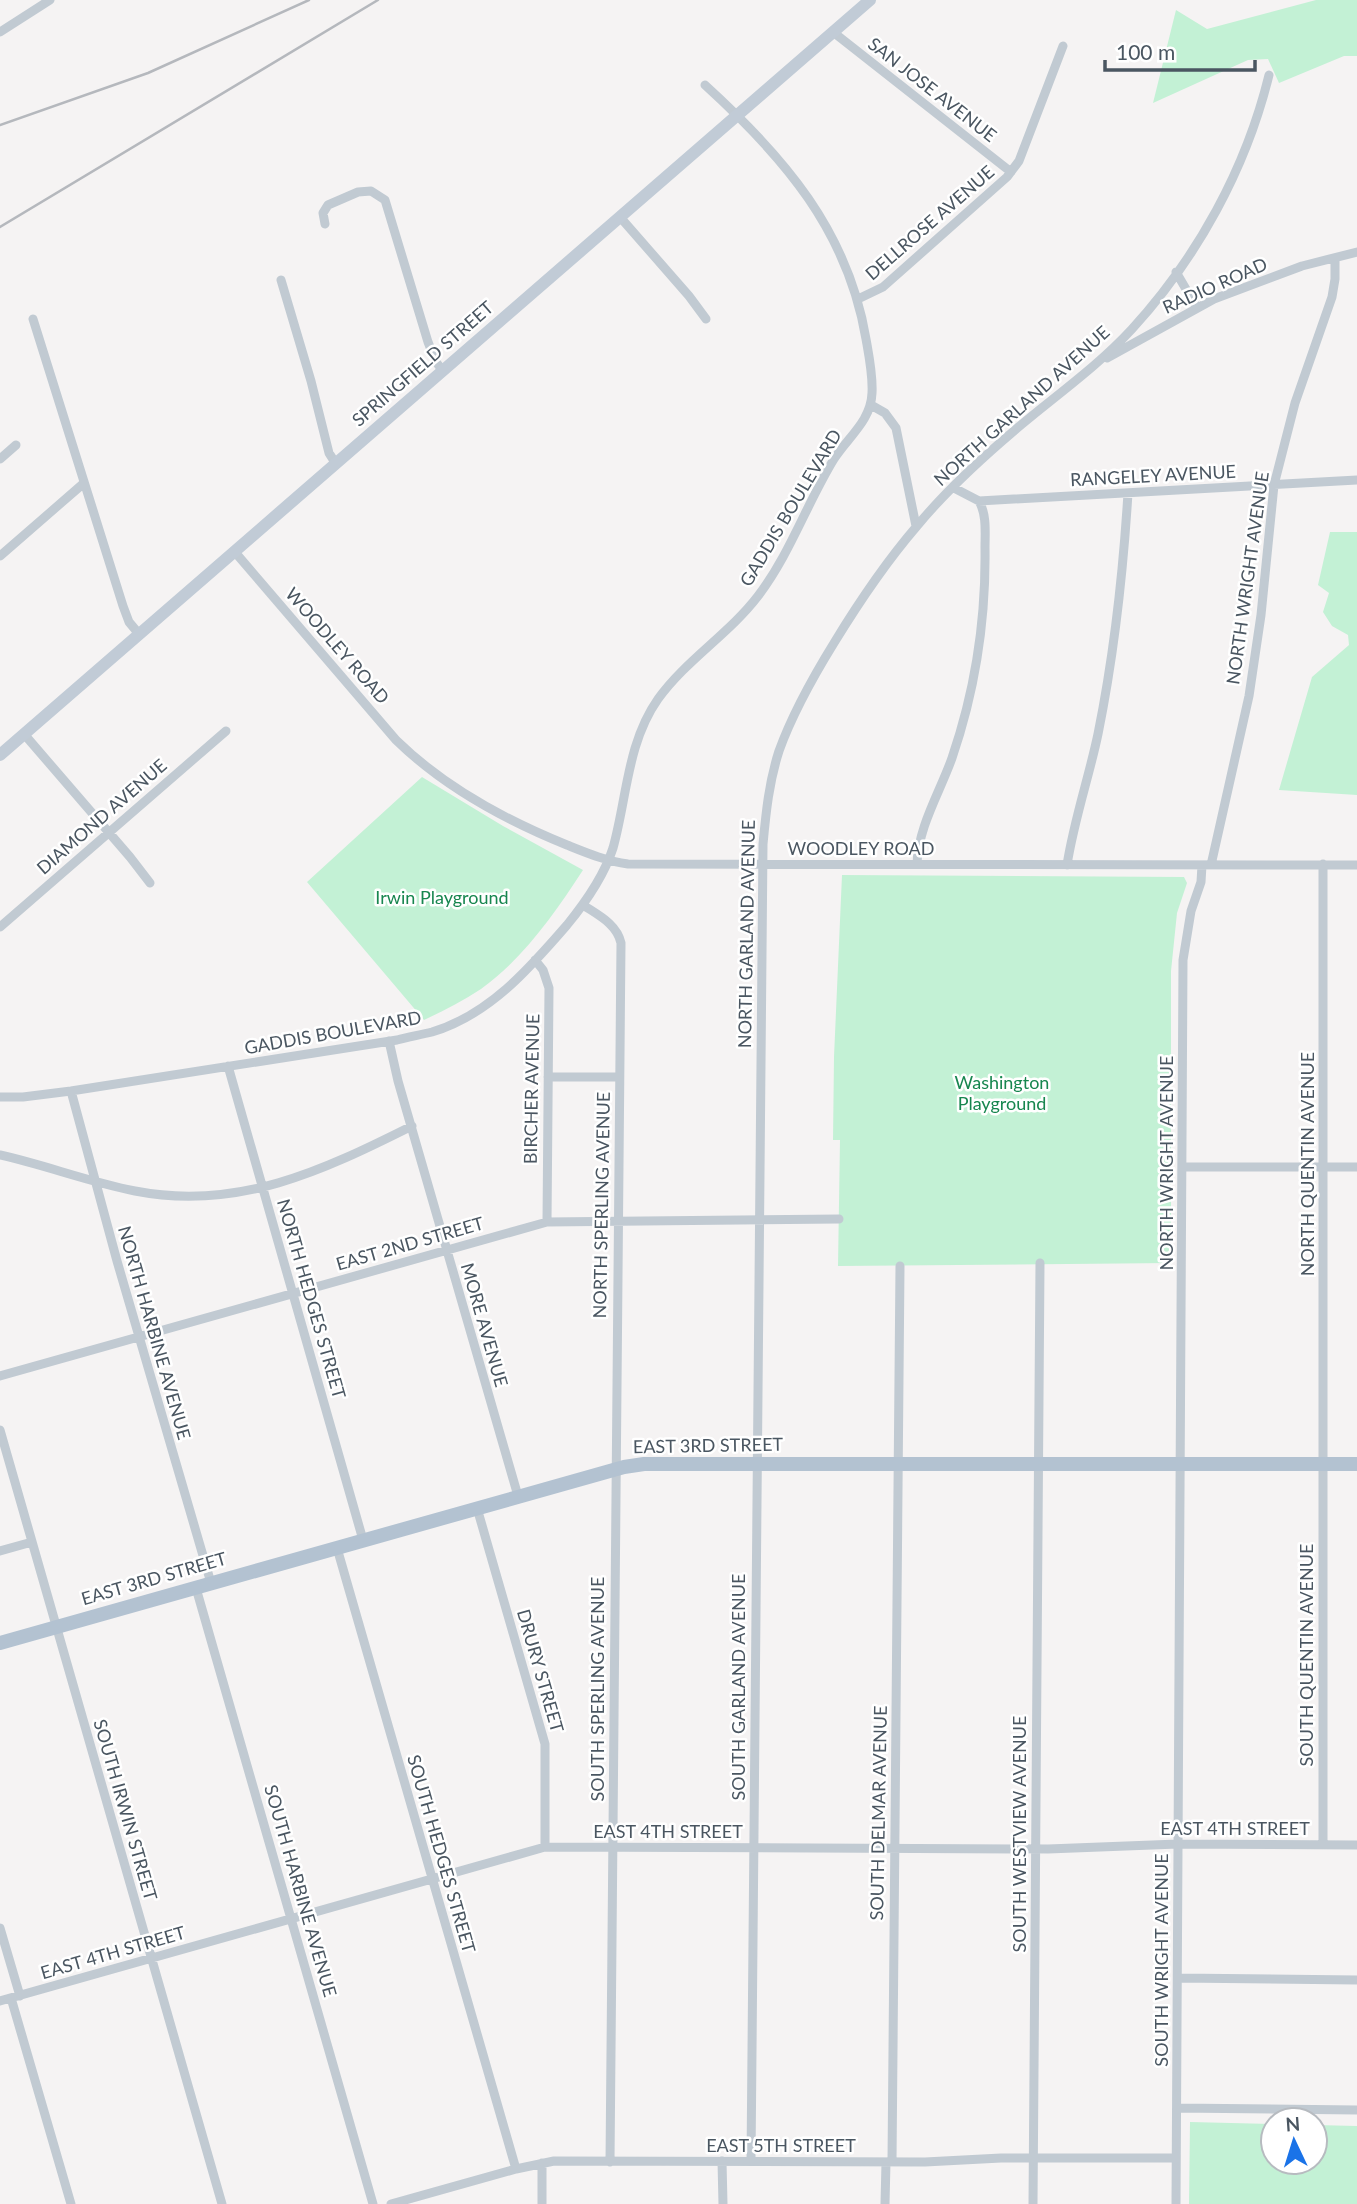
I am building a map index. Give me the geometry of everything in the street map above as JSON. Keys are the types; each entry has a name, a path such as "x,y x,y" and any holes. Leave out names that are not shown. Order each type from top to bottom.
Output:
{"main road":[{"name":"SPRINGFIELD STREET","path":"0,755 870,0"},
{"name":"EAST 3RD STREET","path":"0,1643 617,1468 644,1464 1357,1464"}],"street":[{"path":"0,32 50,0"},
{"name":"SAN JOSE AVENUE","path":"833,32 1012,172"},
{"name":"DELLROSE AVENUE","path":"858,299 883,287 984,200 1012,172 1019,161 1063,46"},
{"name":"NORTH GARLAND AVENUE","path":"757,1464 763,864 767,797 788,728 803,695 847,622 916,526 1015,430 1094,366 1134,327 1176,272 1207,227 1230,186 1251,136 1269,75"},
{"path":"705,85 738,115 786,168 817,208 845,263 858,299 870,363 871,405 885,413 896,428 916,526"},
{"path":"325,224 323,213 328,205 358,192 371,191 385,200 428,342 443,371"},
{"path":"620,216 706,319"},
{"name":"RADIO ROAD","path":"1094,366 1197,308 1257,281 1357,252"},
{"name":"NORTH WRIGHT AVENUE","path":"1180,1464 1183,960 1189,923 1249,696 1263,603 1274,485 1295,403 1332,297 1335,258"},
{"path":"1176,272 1197,308"},
{"path":"281,281 329,453 336,464"},
{"path":"33,319 123,607 129,622 139,634"},
{"name":"GADDIS BOULEVARD","path":"0,1097 71,1091 389,1041 432,1032 489,1003 535,960 583,905 608,861 640,733 652,708 671,682 760,593 836,455 863,422 871,405"},
{"path":"0,459 16,445"},
{"name":"RANGELEY AVENUE","path":"979,501 1357,480"},
{"path":"0,556 84,483"},
{"path":"917,864 921,837 956,747 974,673 982,617 985,520 979,501 954,488"},
{"path":"1067,865 1098,733 1110,666 1119,603 1128,493"},
{"name":"WOODLEY ROAD","path":"234,551 396,740 421,763 462,791 531,830 608,861 628,864 1357,865"},
{"name":"DIAMOND AVENUE","path":"0,927 226,732"},
{"path":"24,734 150,883"},
{"name":"NORTH QUENTIN AVENUE","path":"1323,864 1323,1464"},
{"name":"NORTH SPERLING AVENUE","path":"583,905 604,919 619,934 621,943 617,1468"},
{"name":"BIRCHER AVENUE","path":"535,960 544,970 549,988 547,1222"},
{"name":"MORE AVENUE","path":"389,1041 446,1250 518,1496"},
{"name":"NORTH HEDGES STREET","path":"228,1066 363,1540"},
{"path":"548,1077 619,1077"},
{"name":"NORTH HARBINE AVENUE","path":"71,1091 94,1180 211,1583"},
{"path":"0,1154 134,1190 186,1197 238,1192 289,1181 344,1160 412,1126"},
{"path":"1182,1167 1357,1167"},
{"name":"EAST 2ND STREET","path":"0,1376 547,1222 839,1219"},
{"name":"SOUTH WESTVIEW AVENUE","path":"1033,2204 1040,1264"},
{"name":"SOUTH DELMAR AVENUE","path":"885,2204 889,2162 900,1266"},
{"name":"SOUTH IRWIN STREET","path":"0,1430 222,2204"},
{"name":"SOUTH GARLAND AVENUE","path":"751,2161 757,1464"},
{"name":"SOUTH WRIGHT AVENUE","path":"1176,2204 1180,1464"},
{"name":"SOUTH QUENTIN AVENUE","path":"1323,1464 1323,1845"},
{"name":"SOUTH SPERLING AVENUE","path":"610,2162 617,1468"},
{"name":"DRURY STREET","path":"477,1508 545,1744 545,1847"},
{"path":"0,1551 32,1542"},
{"name":"SOUTH HEDGES STREET","path":"337,1548 516,2169"},
{"name":"SOUTH HARBINE AVENUE","path":"196,1588 373,2204"},
{"name":"EAST 4TH STREET","path":"0,2001 545,1847 1035,1849 1178,1844 1357,1846"},
{"path":"0,1928 15,1997 71,2204"},
{"path":"1178,1978 1357,1980"},
{"path":"1177,2108 1357,2110"},
{"name":"EAST 5TH STREET","path":"391,2204 542,2163 1176,2158"},
{"path":"722,2161 723,2204"},
{"path":"542,2163 542,2204"}],"green space":[{"path":"1316,0 1357,0 1357,56 1344,56 1279,83 1268,59 1248,60 1153,103 1176,10 1207,29"},
{"path":"1330,532 1357,532 1357,795 1279,790 1312,677 1349,645 1348,635 1332,626 1323,612 1329,593 1318,585"},
{"name":"Irwin Playground","path":"422,777 583,870 549,919 511,964 481,989 424,1020 307,882"},
{"name":"Washington Playground","path":"842,875 1184,877 1187,883 1177,913 1171,971 1171,1263 838,1266 840,1140 833,1140"},
{"path":"1190,2122 1259,2124 1259,2176 1329,2176 1329,2125 1357,2126 1357,2204 1189,2204"}],"railway":[{"path":"0,125 148,73 309,0"},
{"path":"0,227 378,0"}]}
